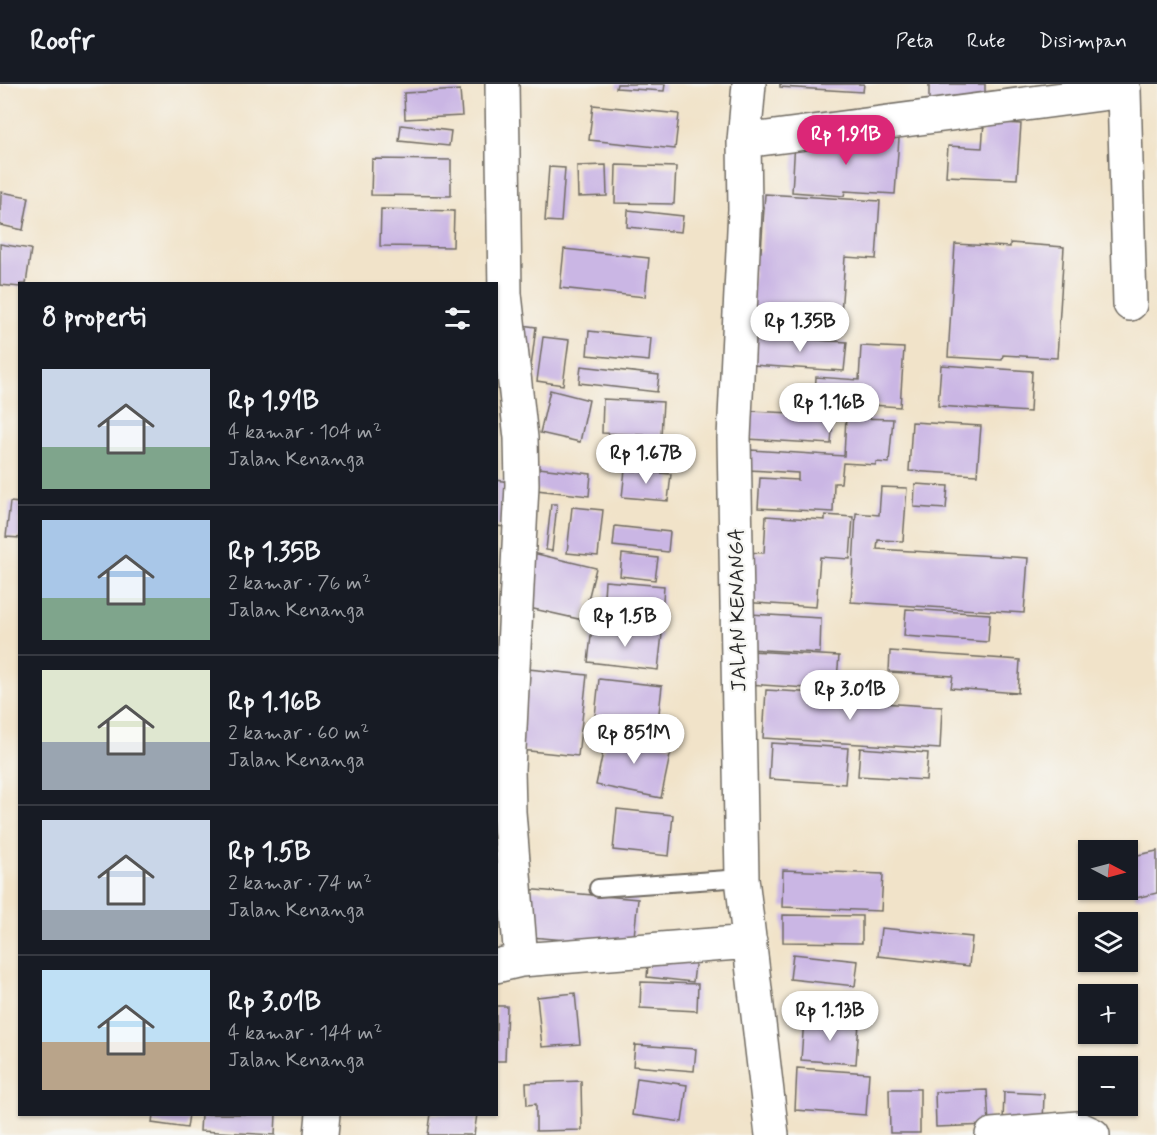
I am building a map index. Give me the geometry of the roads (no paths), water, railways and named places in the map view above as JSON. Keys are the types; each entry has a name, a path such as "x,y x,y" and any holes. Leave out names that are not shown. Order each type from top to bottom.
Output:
{"street":[{"path":"502,84 506,404 521,438 522,485 508,769 509,963 750,942"},
{"name":"JALAN KENANGA","path":"749,84 744,141 745,209 734,438 742,878 772,1135"},
{"path":"744,141 1123,88 1130,304"},
{"path":"321,1135 323,1116"},
{"path":"992,1135 1078,1128 1093,1135"}],"lane":[{"path":"598,888 742,878"}]}
